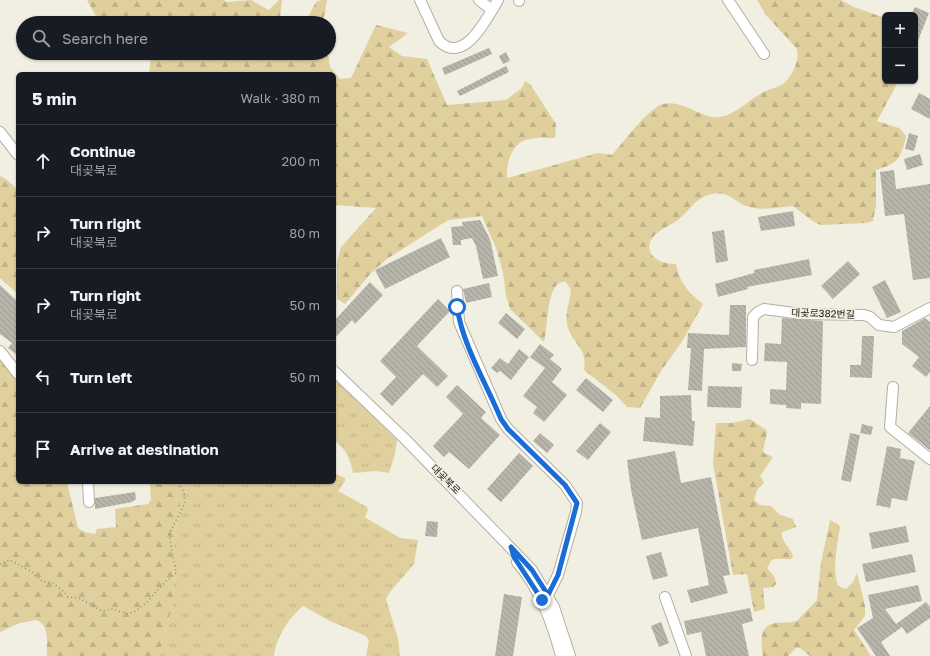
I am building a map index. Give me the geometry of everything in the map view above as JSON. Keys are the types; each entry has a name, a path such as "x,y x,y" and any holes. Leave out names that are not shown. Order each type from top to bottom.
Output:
{"street":[{"path":"420,0 439,41 444,46 454,48 468,44 495,4 479,0"},
{"path":"728,0 764,54"},
{"path":"0,132 16,152"},
{"path":"457,291 459,322 501,419 508,429 565,485 577,503 558,575 548,595"},
{"name":"대곶로382번길","path":"752,360 753,317 758,312 764,310 802,314 867,315 879,325 894,327 930,308"},
{"path":"0,351 16,371"},
{"name":"대곶북로","path":"336,373 405,439 532,570 548,595 557,614 570,656"},
{"path":"893,388 890,427 930,459"},
{"path":"88,484 89,502"},
{"path":"511,547 514,557 542,600 552,624 561,656"},
{"path":"665,596 686,656"}],"path":[{"path":"0,564 10,560 32,572 42,581 58,588 68,597 80,598 102,611 113,609 127,614 134,612 146,603 165,582 176,574 169,534 185,503 184,494 180,484"}],"green space":[{"path":"87,0 224,0 226,2 251,0 269,10 279,0 282,0 280,16 96,16"},
{"path":"327,0 324,16 309,16 316,2"},
{"path":"757,0 841,0 854,7 882,17 882,84 897,84 877,121 899,128 906,136 898,159 890,165 876,170 876,206 873,221 866,223 821,225 814,222 793,206 766,209 755,208 744,205 727,195 722,194 708,195 699,199 678,220 657,233 649,245 652,255 657,259 669,264 676,264 677,271 685,287 703,304 683,340 661,371 640,408 627,407 617,396 584,370 584,356 569,331 567,324 567,311 571,290 566,282 559,283 551,296 544,342 510,309 506,296 503,272 496,248 482,216 448,220 387,259 371,273 345,304 337,299 337,262 341,247 376,208 336,205 336,74 340,79 351,78 376,25 408,33 389,47 402,56 427,59 447,105 506,100 522,88 525,81 530,84 556,124 555,138 533,138 519,144 511,154 507,178 598,153 612,155 643,119 663,104 676,104 712,117 719,117 733,112 760,94 783,84 789,77 796,63 798,53 797,49 766,15"},
{"path":"150,60 329,60 330,67 334,72 149,72"},
{"path":"0,176 16,188 16,292 0,278"},
{"path":"0,358 16,378 16,484 67,484 78,528 84,532 95,534 97,529 116,527 115,509 148,504 151,500 150,484 179,484 182,495 174,537 173,606 164,632 160,656 47,656 46,630 41,622 36,620 20,623 0,632"},
{"path":"336,380 397,440 395,454 389,473 377,471 353,473 347,454 336,442"},
{"path":"750,419 766,430 767,433 763,450 764,453 773,457 760,476 764,483 757,490 754,500 760,505 771,506 780,515 793,519 796,527 782,532 784,541 793,556 791,559 774,559 771,561 767,568 774,576 776,584 773,587 763,588 765,609 754,612 747,574 733,575 713,464 716,423 732,423"},
{"path":"336,474 345,478 345,481 338,491 367,507 368,510 365,517 366,518 400,538 418,540 414,564 390,592 386,599 398,639 400,656 366,656 369,641 366,636 330,621 303,606 284,628 277,642 274,656 160,656 164,632 173,606 174,537 182,495 179,484 336,484"},
{"path":"830,520 838,524 840,528 836,549 836,580 838,586 846,589 853,582 857,573 865,606 865,616 854,630 871,656 810,656 800,648 796,648 788,656 763,656 762,635 764,630 771,624 797,621 817,600 821,563"}],"building":[{"path":"915,7 929,13 918,40 918,12 912,12"},
{"path":"489,48 492,54 445,75 442,68"},
{"path":"506,52 510,61 503,64 499,56"},
{"path":"506,66 509,72 460,96 457,91"},
{"path":"919,93 930,99 930,119 911,109"},
{"path":"909,133 918,136 914,151 905,149"},
{"path":"920,154 923,165 907,170 904,159"},
{"path":"894,170 896,189 930,184 930,278 913,280 904,214 885,216 880,172"},
{"path":"793,211 795,226 761,231 758,217"},
{"path":"480,220 490,239 498,276 483,279 476,246 472,238 461,240 461,245 453,245 451,227 463,226 462,222"},
{"path":"724,230 728,261 716,263 712,232"},
{"path":"441,238 450,257 385,289 375,270"},
{"path":"809,259 812,275 747,287 748,289 718,297 715,284 754,273 754,270"},
{"path":"848,261 860,274 833,299 821,286"},
{"path":"885,280 901,312 887,318 872,287"},
{"path":"370,282 383,295 355,324 352,320 336,337 336,319"},
{"path":"489,283 492,297 466,303 463,289"},
{"path":"0,285 16,300 16,354 8,348 12,343 0,334"},
{"path":"438,299 450,311 417,346 448,376 437,387 423,374 392,406 380,394 396,377 380,361"},
{"path":"730,305 746,305 746,347 704,349 702,391 688,390 691,348 687,348 688,333 729,335"},
{"path":"506,313 525,329 517,339 498,323"},
{"path":"782,318 823,321 821,404 801,403 801,409 786,408 786,405 770,404 770,389 786,390 787,362 764,361 765,343 781,344"},
{"path":"925,318 930,322 930,372 926,377 912,366 919,357 902,344 902,331"},
{"path":"862,336 874,336 872,378 850,377 850,365 861,365"},
{"path":"540,344 554,355 550,359 562,369 552,382 567,395 544,422 533,413 537,407 523,396 545,368 530,357"},
{"path":"519,349 529,357 511,380 500,371 497,373 491,368 500,358 508,364"},
{"path":"732,363 742,364 741,371 732,371"},
{"path":"586,378 613,400 603,412 576,390"},
{"path":"457,385 486,412 481,418 500,435 469,469 449,452 444,457 433,446 463,414 446,397"},
{"path":"708,386 742,387 741,408 707,407"},
{"path":"691,395 692,421 695,421 693,446 643,441 645,417 660,418 660,396"},
{"path":"930,406 930,450 908,433"},
{"path":"600,423 611,432 588,460 576,451"},
{"path":"862,424 873,427 871,435 860,433"},
{"path":"540,433 554,445 547,453 533,441"},
{"path":"850,433 860,435 851,482 841,480"},
{"path":"887,446 901,449 900,458 915,461 907,501 892,498 890,508 876,505"},
{"path":"675,451 681,483 711,477 730,575 723,576 728,593 691,603 687,590 709,585 698,528 642,540 631,490 627,460"},
{"path":"519,453 533,466 501,502 487,489"},
{"path":"135,492 136,499 132,502 95,509 95,498"},
{"path":"427,521 438,522 437,537 425,536"},
{"path":"906,526 909,542 872,549 869,533"},
{"path":"661,552 668,576 653,580 646,556"},
{"path":"912,554 916,572 866,582 862,564"},
{"path":"918,585 922,601 885,609 896,624 926,602 930,607 930,618 907,634 902,627 881,642 890,656 876,656 857,628 873,618 868,595"},
{"path":"504,594 522,597 513,656 495,656"},
{"path":"750,608 753,621 742,624 749,656 706,656 701,632 687,635 684,621"},
{"path":"661,622 669,643 659,647 651,626"}],"route":[{"path":"457,307 459,322 467,343 501,419 508,429 565,485 574,496 577,503 576,512 558,575 548,595 532,570 511,547 514,557 542,600"}]}
